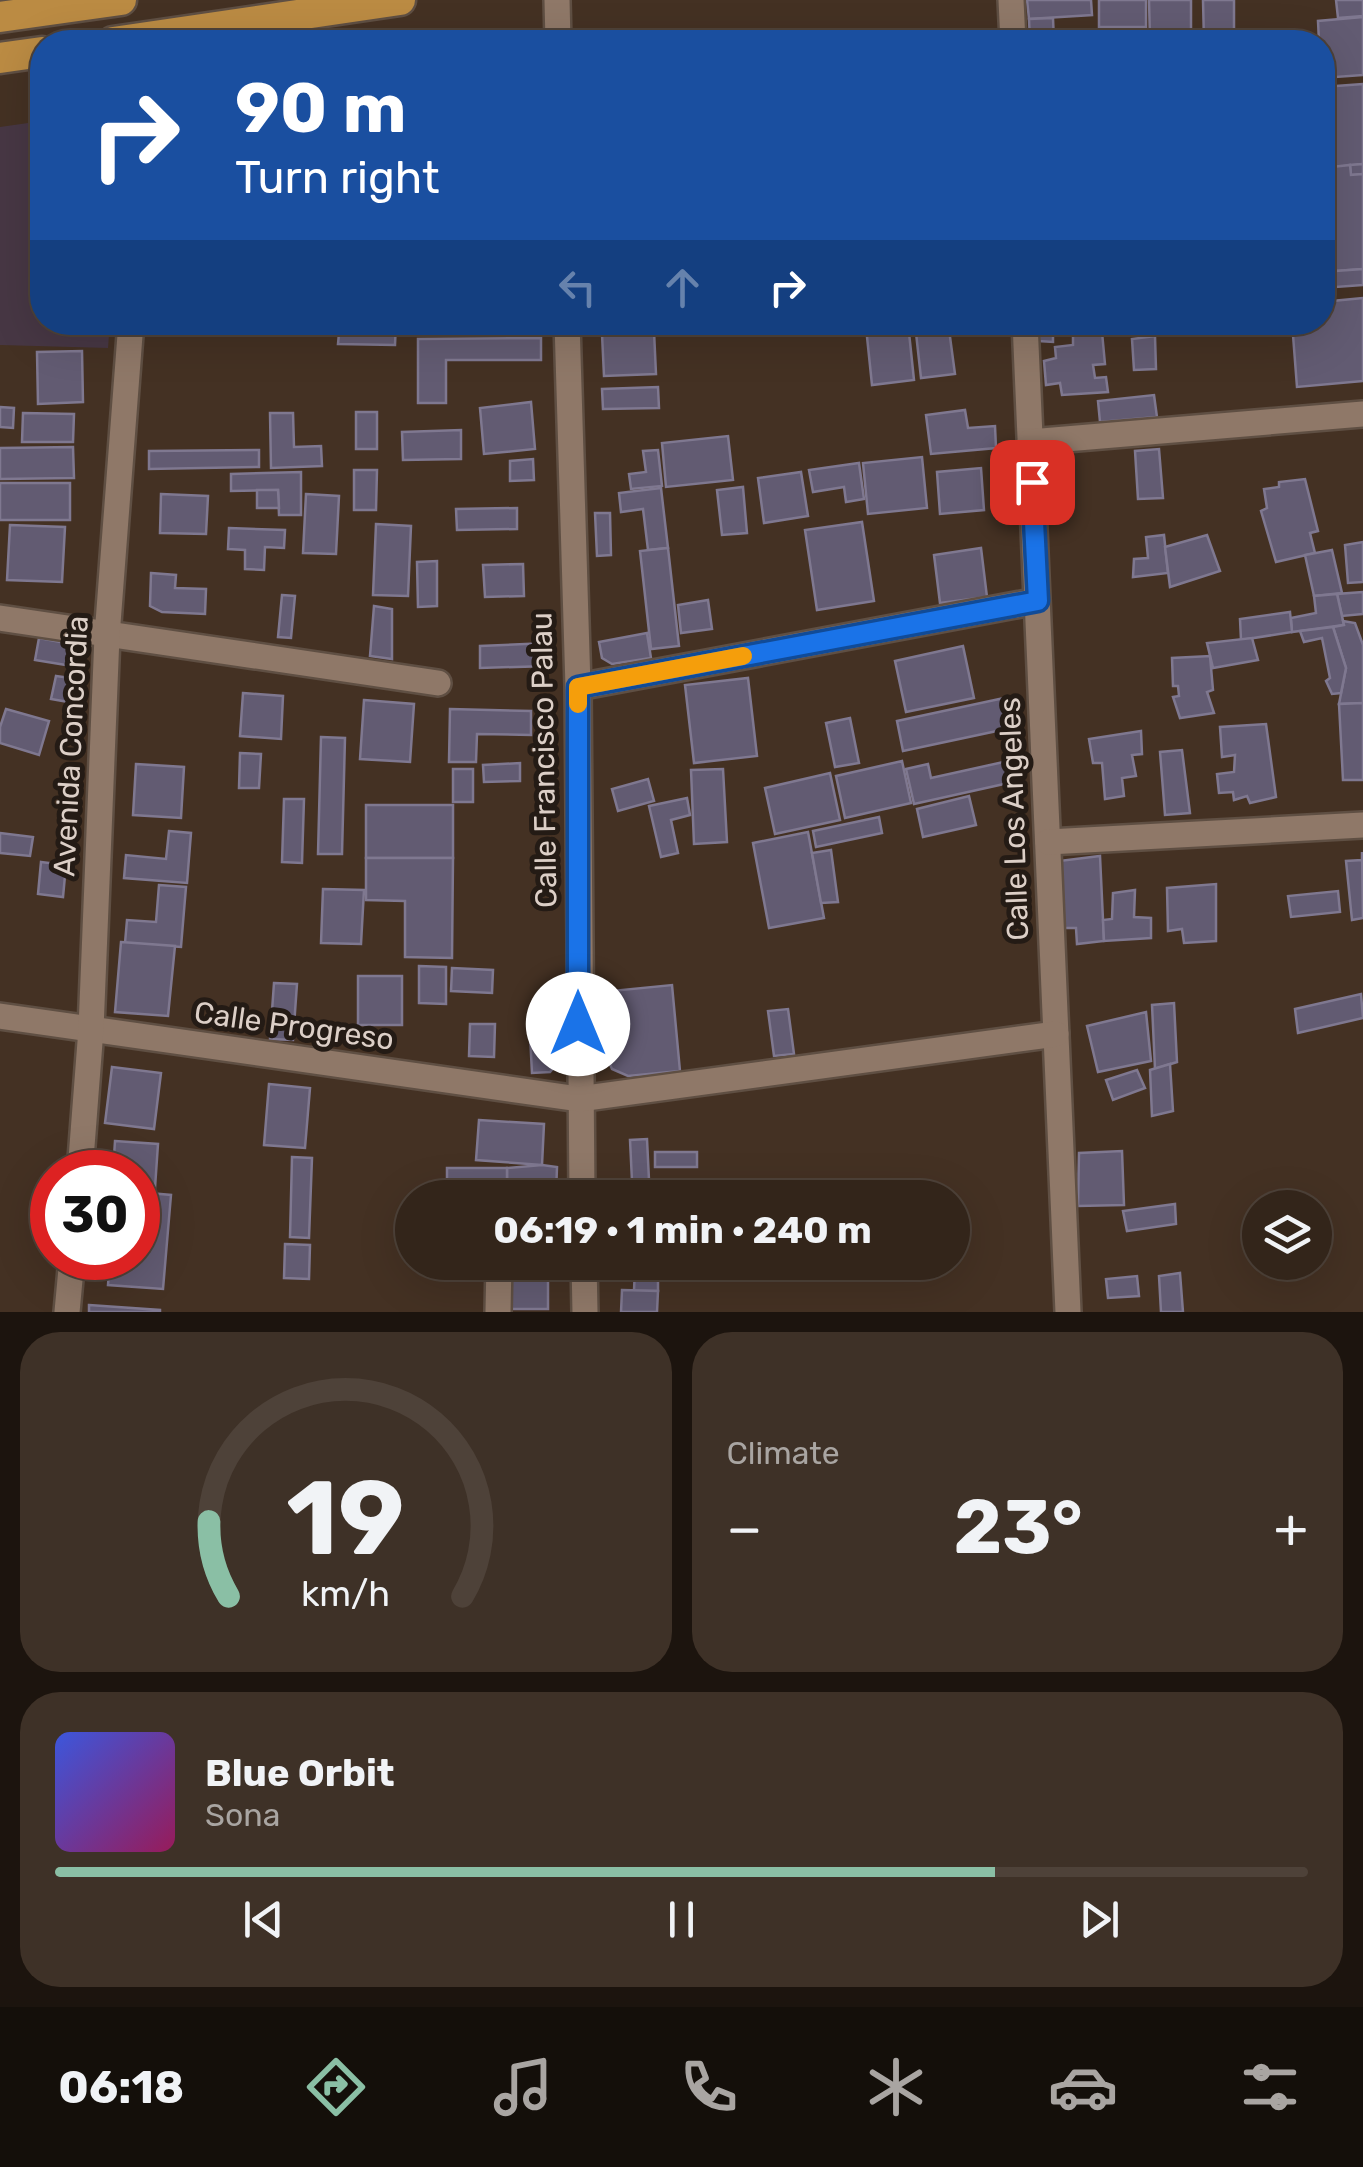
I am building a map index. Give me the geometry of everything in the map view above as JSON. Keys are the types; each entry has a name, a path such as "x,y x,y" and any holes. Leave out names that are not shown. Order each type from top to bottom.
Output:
{"highway":[{"path":"0,17 121,0"},
{"path":"214,30 400,0"},
{"path":"0,58 30,54"}],"street":[{"path":"557,0 558,30"},
{"path":"1011,0 1012,30"},
{"name":"Avenida Concordia","path":"82,1150 91,1030 108,636 130,335"},
{"name":"Calle Francisco Palau","path":"566,335 578,687 581,1180"},
{"name":"Calle Los Angeles","path":"1026,335 1068,1312"},
{"path":"1030,442 1363,414"},
{"path":"578,687 1038,601"},
{"path":"0,618 438,683"},
{"path":"1048,842 1363,824"},
{"name":"Calle Progreso","path":"0,1016 579,1100 1056,1034"},
{"path":"68,1312 70,1280"},
{"path":"498,1312 499,1280"},
{"path":"584,1280 585,1312"}],"shaded area":[{"path":"30,123 30,335 109,335 108,348 0,345 0,127"}],"building":[{"path":"1027,0 1091,0 1092,15 1029,19"},
{"path":"1099,0 1146,0 1146,27 1099,27"},
{"path":"1149,0 1191,0 1191,30 1150,30"},
{"path":"1203,0 1234,0 1234,30 1204,30"},
{"path":"1336,0 1363,0 1363,16 1338,18"},
{"path":"1363,17 1363,75 1335,77 1335,30 1318,30 1318,21"},
{"path":"1053,18 1054,30 1029,30 1029,19"},
{"path":"1363,84 1363,164 1335,167 1335,86"},
{"path":"1363,164 1363,174 1351,175 1350,165"},
{"path":"1350,165 1351,175 1363,174 1363,269 1335,271 1335,167"},
{"path":"1363,269 1363,285 1335,287 1335,271"},
{"path":"1363,298 1363,381 1297,387 1293,335 1335,335 1335,301"},
{"path":"339,335 395,335 395,345 338,344"},
{"path":"602,335 654,335 656,374 604,376"},
{"path":"867,335 909,335 914,380 872,385"},
{"path":"916,335 950,335 955,374 921,378"},
{"path":"1039,335 1053,335 1053,342 1039,341"},
{"path":"1102,335 1105,364 1093,365 1095,378 1106,377 1108,392 1062,395 1060,383 1046,385 1044,361 1056,358 1055,347 1073,345 1073,336"},
{"path":"1155,336 1156,369 1134,370 1132,339"},
{"path":"541,338 541,360 446,360 446,403 418,403 418,339"},
{"path":"82,351 83,402 38,404 37,352"},
{"path":"658,387 659,408 603,409 602,389"},
{"path":"1154,395 1157,417 1100,422 1098,401"},
{"path":"531,402 535,449 484,454 480,408"},
{"path":"0,407 14,408 13,428 0,427"},
{"path":"965,410 968,428 995,426 996,448 931,454 926,415"},
{"path":"356,412 377,412 377,449 356,449"},
{"path":"23,413 74,414 73,442 22,442"},
{"path":"270,413 293,413 294,447 321,446 322,466 271,468"},
{"path":"461,430 461,459 403,460 402,432"},
{"path":"728,436 733,480 666,487 662,443"},
{"path":"73,447 74,478 0,479 0,448"},
{"path":"1159,449 1163,498 1138,499 1135,451"},
{"path":"259,450 259,467 149,469 149,451"},
{"path":"658,450 662,486 631,489 629,474 646,472 643,451"},
{"path":"922,457 927,508 868,514 863,463"},
{"path":"533,459 534,480 510,481 510,461"},
{"path":"859,463 864,499 846,502 844,487 813,492 809,470"},
{"path":"981,468 984,510 940,514 937,472"},
{"path":"354,470 377,470 376,510 354,510"},
{"path":"301,472 301,515 279,515 278,490 231,491 231,474"},
{"path":"801,472 808,516 764,523 758,478"},
{"path":"1305,479 1318,531 1310,533 1315,553 1276,562 1261,511 1267,508 1264,489 1279,487 1279,482"},
{"path":"0,483 70,483 70,520 0,520"},
{"path":"743,487 747,533 722,535 717,490"},
{"path":"661,488 668,548 648,550 643,509 621,512 619,493"},
{"path":"257,490 278,490 279,508 257,508"},
{"path":"161,494 208,496 206,534 160,533"},
{"path":"306,494 339,496 336,554 303,553"},
{"path":"517,508 517,529 457,530 456,509"},
{"path":"595,513 610,513 611,555 597,556"},
{"path":"862,522 874,601 817,610 805,530"},
{"path":"376,524 411,526 408,596 373,595"},
{"path":"10,525 65,527 62,582 7,580"},
{"path":"229,528 285,530 284,548 265,547 264,570 245,569 245,550 228,549"},
{"path":"1164,535 1168,573 1133,577 1134,559 1148,558 1146,537"},
{"path":"1207,535 1220,571 1170,587 1165,547"},
{"path":"1363,542 1363,582 1348,583 1345,545"},
{"path":"668,548 679,646 651,649 640,551"},
{"path":"981,548 987,597 940,603 934,555"},
{"path":"1332,550 1342,593 1314,596 1305,555"},
{"path":"437,561 437,606 418,607 417,562"},
{"path":"523,564 524,596 485,597 483,565"},
{"path":"151,573 176,575 175,588 206,589 205,614 162,612 150,606"},
{"path":"1363,592 1363,614 1342,616 1337,594"},
{"path":"1337,594 1344,625 1292,632 1291,618 1316,613 1314,596"},
{"path":"282,595 295,596 291,638 278,637"},
{"path":"708,600 712,629 681,633 678,605"},
{"path":"374,606 392,609 392,659 370,656"},
{"path":"1290,612 1292,632 1241,640 1240,619"},
{"path":"1343,621 1355,623 1363,645 1363,703 1339,704 1346,668 1333,627 1344,625"},
{"path":"1333,627 1346,668 1341,693 1332,694 1326,681 1330,678 1322,638 1304,642 1300,631"},
{"path":"647,633 651,658 612,664 602,658 599,642"},
{"path":"39,638 72,647 72,666 35,660"},
{"path":"1252,638 1258,660 1213,668 1207,643"},
{"path":"547,643 548,666 480,668 480,646"},
{"path":"963,646 974,698 906,712 895,661"},
{"path":"1210,656 1213,690 1207,692 1214,713 1180,718 1173,697 1179,696 1178,686 1173,686 1172,658"},
{"path":"56,676 78,679 74,703 51,699"},
{"path":"748,678 757,756 694,763 685,685"},
{"path":"243,693 283,696 281,739 240,736"},
{"path":"1004,698 1011,728 903,751 897,721"},
{"path":"364,700 414,704 410,762 360,759"},
{"path":"1363,703 1363,780 1343,780 1339,704"},
{"path":"6,709 49,721 39,755 0,743"},
{"path":"450,709 531,711 531,735 477,734 476,762 449,762"},
{"path":"850,718 859,763 835,767 826,723"},
{"path":"1266,724 1276,797 1250,803 1247,796 1234,800 1233,792 1219,793 1217,774 1234,772 1235,755 1222,757 1220,727"},
{"path":"1141,731 1142,754 1132,755 1136,776 1122,778 1124,796 1105,799 1102,763 1093,763 1089,739"},
{"path":"321,737 345,738 342,854 318,854"},
{"path":"1182,750 1190,813 1165,815 1160,752"},
{"path":"240,753 261,754 259,788 239,788"},
{"path":"902,761 911,803 845,818 836,776"},
{"path":"1008,761 1013,782 914,804 906,769 928,764 931,778"},
{"path":"520,763 520,781 484,782 483,765"},
{"path":"136,764 184,767 181,818 133,815"},
{"path":"453,769 473,769 473,802 453,802"},
{"path":"723,769 727,842 694,844 691,770"},
{"path":"830,773 840,820 775,834 765,788"},
{"path":"648,779 654,801 618,811 612,789"},
{"path":"969,796 976,825 923,837 917,809"},
{"path":"687,798 690,815 671,820 678,853 661,857 649,806"},
{"path":"284,799 304,799 302,863 282,862"},
{"path":"366,805 453,805 453,858 366,858"},
{"path":"879,817 882,833 816,847 813,831"},
{"path":"169,831 191,833 187,883 124,878 126,855 166,859"},
{"path":"808,832 824,918 769,928 753,843"},
{"path":"0,833 33,837 30,856 0,853"},
{"path":"831,850 838,902 821,903 812,853"},
{"path":"1362,852 1363,918 1352,920 1346,861 1362,860"},
{"path":"1100,856 1104,941 1077,944 1076,928 1060,928 1059,861"},
{"path":"366,858 453,858 452,958 405,957 405,901 366,900"},
{"path":"41,862 66,865 63,897 38,894"},
{"path":"1216,884 1216,941 1184,943 1182,929 1168,931 1167,888"},
{"path":"159,885 186,887 181,947 125,943 127,920 156,922"},
{"path":"323,889 364,890 361,944 321,943"},
{"path":"1135,890 1134,917 1151,918 1151,938 1104,941 1103,920 1112,919 1113,893"},
{"path":"1338,891 1340,912 1291,917 1288,896"},
{"path":"121,942 175,946 168,1016 115,1012"},
{"path":"419,966 446,967 446,1004 419,1003"},
{"path":"452,968 493,970 492,993 451,991"},
{"path":"358,976 402,976 402,1025 358,1025"},
{"path":"274,983 297,984 293,1040 270,1039"},
{"path":"672,985 680,1071 628,1076 612,1069 601,992"},
{"path":"1361,994 1363,1018 1298,1033 1295,1009"},
{"path":"1174,1003 1177,1062 1155,1069 1152,1005"},
{"path":"788,1009 794,1054 774,1056 768,1011"},
{"path":"1146,1012 1151,1061 1098,1072 1087,1026"},
{"path":"470,1024 495,1024 494,1057 469,1056"},
{"path":"554,1034 556,1065 550,1072 532,1073 530,1035"},
{"path":"1170,1064 1173,1111 1152,1116 1150,1070"},
{"path":"112,1067 161,1073 154,1129 105,1123"},
{"path":"1137,1070 1145,1088 1113,1100 1106,1080"},
{"path":"269,1084 310,1088 305,1148 264,1145"},
{"path":"479,1120 544,1124 542,1165 476,1160"},
{"path":"647,1139 649,1180 632,1180 630,1140"},
{"path":"115,1141 158,1144 158,1150 114,1150"},
{"path":"1122,1151 1124,1205 1078,1206 1079,1153"},
{"path":"655,1152 697,1152 697,1167 655,1167"},
{"path":"292,1157 312,1158 309,1238 290,1237"},
{"path":"557,1167 557,1180 507,1180 507,1168"},
{"path":"447,1168 507,1168 507,1180 447,1180"},
{"path":"160,1194 171,1195 163,1289 108,1285 108,1280 160,1280"},
{"path":"1175,1204 1176,1224 1127,1231 1123,1211"},
{"path":"285,1244 310,1245 309,1279 284,1278"},
{"path":"1180,1273 1183,1312 1161,1312 1159,1276"},
{"path":"1137,1276 1139,1296 1108,1298 1106,1279"},
{"path":"507,1280 548,1280 548,1309 507,1309"},
{"path":"634,1280 658,1280 658,1291 634,1291"},
{"path":"622,1290 658,1291 657,1312 621,1312"},
{"path":"89,1305 160,1310 160,1312 89,1312"}],"slow traffic":[{"path":"578,704 578,687 743,656"}],"route":[{"path":"578,1024 578,687 1038,601 1032,482"}]}
